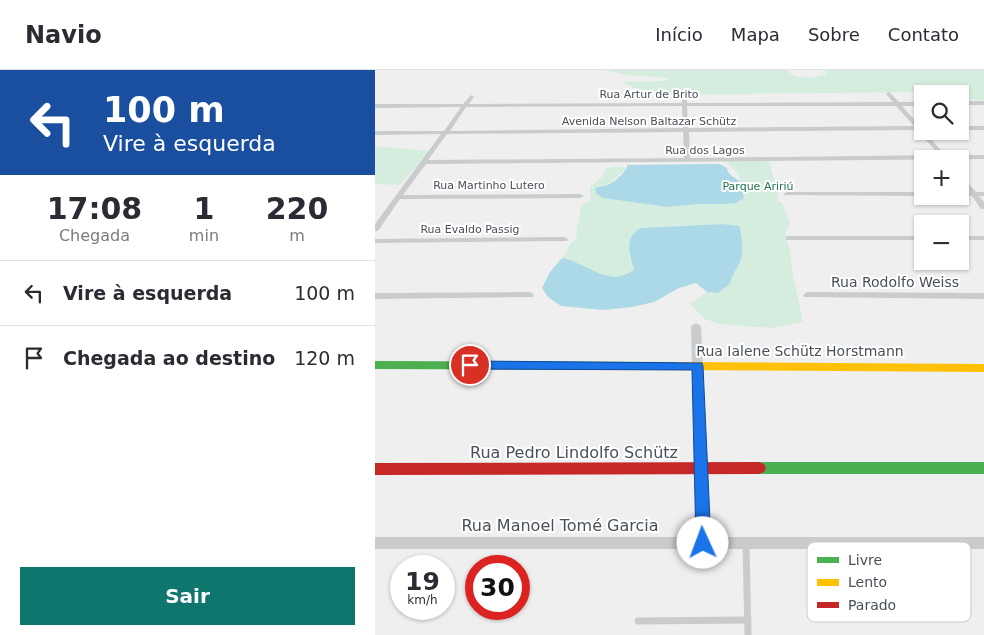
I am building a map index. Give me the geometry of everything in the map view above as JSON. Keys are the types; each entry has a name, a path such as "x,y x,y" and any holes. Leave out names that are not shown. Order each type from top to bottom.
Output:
{"street":[{"path":"889,94 914,122"},
{"path":"684,95 687,160"},
{"path":"375,229 471,97"},
{"path":"969,103 984,103"},
{"name":"Rua Artur de Brito","path":"375,106 914,104"},
{"name":"Avenida Nelson Baltazar Schütz","path":"375,133 914,128"},
{"path":"969,128 984,128"},
{"path":"930,140 938,150"},
{"name":"Rua dos Lagos","path":"425,162 914,158"},
{"name":"Rua dos Lagos","path":"969,158 984,158"},
{"path":"969,188 984,207"},
{"path":"787,194 914,194"},
{"path":"969,194 984,194"},
{"name":"Rua Martinho Lutero","path":"398,197 580,196"},
{"path":"789,238 914,238"},
{"path":"969,238 984,238"},
{"name":"Rua Evaldo Passig","path":"375,241 564,239"},
{"path":"375,296 529,295"},
{"name":"Rua Rodolfo Weiss","path":"807,296 984,296"},
{"path":"697,326 703,543"},
{"name":"Rua Ialene Schütz Horstmann","path":"375,365 984,368"},
{"name":"Rua Pedro Lindolfo Schütz","path":"375,469 984,468"},
{"name":"Rua Manoel Tomé Garcia","path":"375,543 807,543"},
{"name":"Rua Manoel Tomé Garcia","path":"971,543 984,543"}],"lane":[{"path":"746,543 748,635"},
{"path":"638,621 748,620"}],"green space":[{"path":"605,70 787,70 794,76 810,78 827,74 825,70 984,70 984,100 969,99 969,85 914,85 914,92 650,95 622,82 664,81 670,78 627,75"},
{"path":"375,146 429,151 400,185 375,184"},
{"name":"Parque Aririú","path":"726,161 769,161 779,198 777,200 782,203 790,224 785,233 803,322 772,328 719,324 705,319 690,304 707,292 718,293 730,284 732,274 741,261 741,232 722,224 653,227 629,255 634,269 625,275 616,277 598,273 572,260 562,258 571,243 577,239 576,231 580,207 591,199 590,187 603,176 605,169 617,166 627,168 607,185 598,186 596,193 603,198 668,207 743,198 739,175"}],"water":[{"path":"719,164 727,168 730,174 741,184 744,198 736,203 668,207 603,198 596,193 595,189 616,180 625,171 627,165"},
{"path":"722,224 739,226 742,239 742,254 730,284 718,293 707,292 696,283 679,288 654,302 604,310 561,306 548,297 542,288 550,272 562,258 607,276 625,275 634,269 629,246 632,236 641,228"}],"traffic: fast":[{"path":"375,365 678,366"},
{"path":"759,468 984,468"}],"traffic: slow":[{"path":"678,366 984,368"}],"traffic: jam":[{"path":"375,469 759,468"}],"route":[{"path":"470,365 697,366 703,543"}]}
